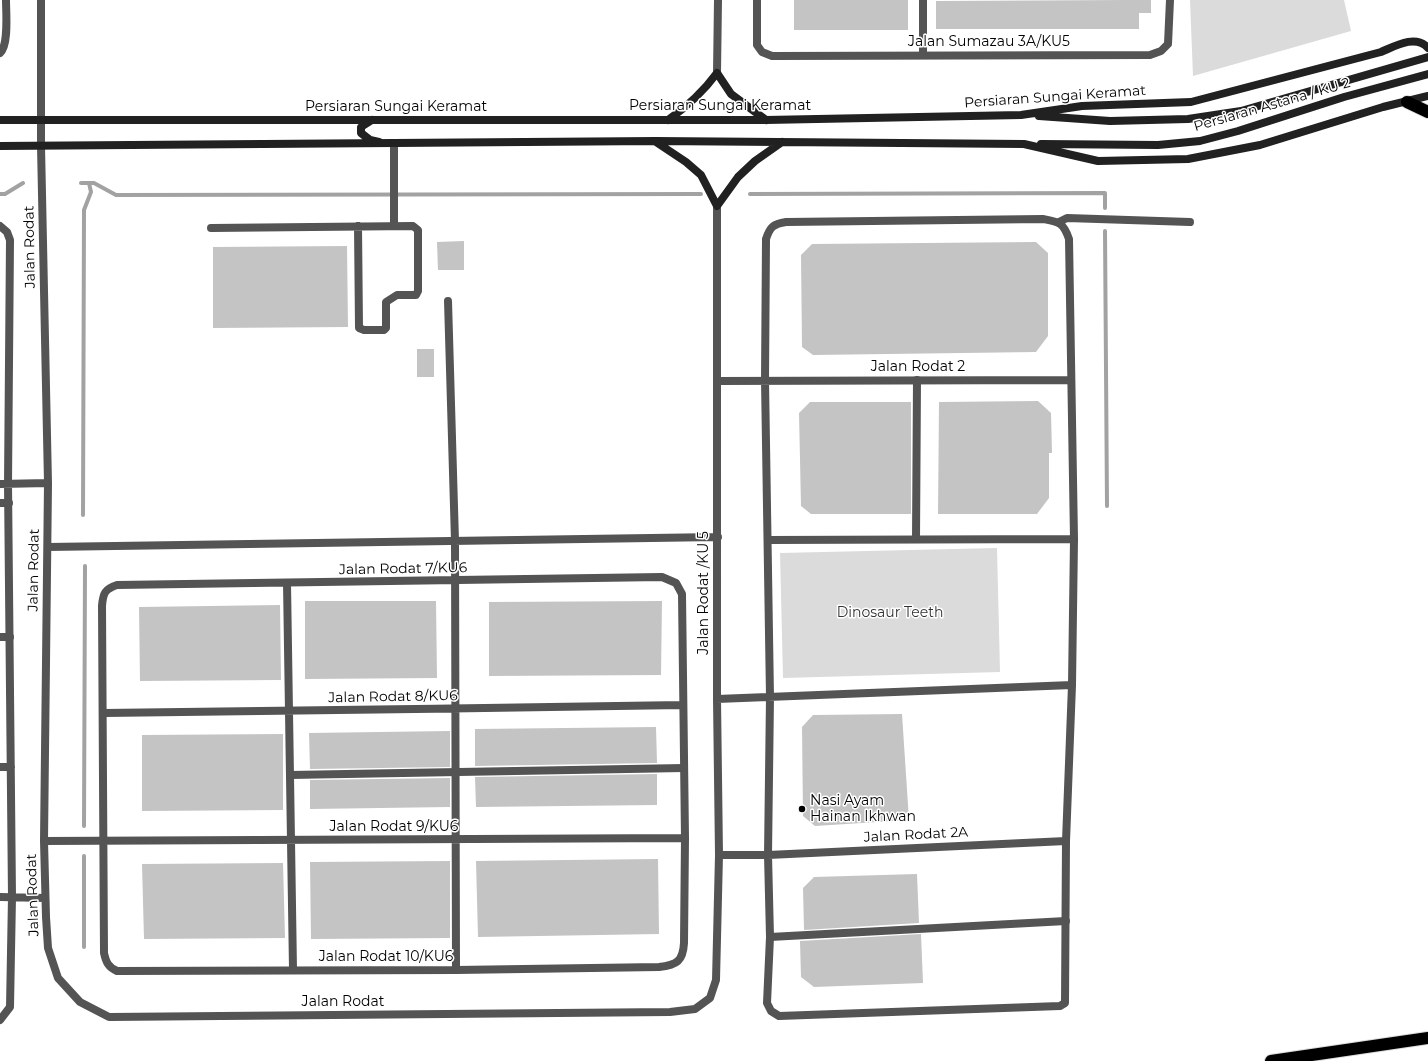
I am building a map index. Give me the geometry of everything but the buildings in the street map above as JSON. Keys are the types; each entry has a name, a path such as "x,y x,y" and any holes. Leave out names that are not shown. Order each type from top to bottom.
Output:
{"highway":[{"path":"1407,102 1428,112"},
{"path":"1271,1061 1428,1038"}],"street":[{"path":"0,53 4,49 6,39 6,0"},
{"name":"Jalan Rodat","path":"41,0 41,146 48,483 44,841 48,948 58,978 80,1002 109,1017 670,1012 695,1009 710,998 716,980"},
{"path":"718,0 717,73 731,94 766,120"},
{"name":"Jalan Sumazau 3A/KU5","path":"757,0 757,44 762,52 772,56 1150,55 1161,51 1168,44 1170,0"},
{"path":"923,0 923,55"},
{"name":"Persiaran Sungai Keramat","path":"0,120 766,120 1024,114 1082,106 1191,102 1381,52 1402,42 1413,41 1428,48"},
{"name":"Persiaran Astana / KU 2","path":"1024,114 1110,121 1188,119 1241,111 1428,57"},
{"path":"668,120 703,92 717,73"},
{"name":"Persiaran Astana / KU 2","path":"1024,144 1158,145 1200,141 1238,131 1344,97 1428,74"},
{"path":"0,146 656,141 1024,144 1098,161 1188,159 1260,145 1383,106 1407,102 1428,96"},
{"path":"372,120 361,127 361,134 370,140 393,144"},
{"path":"656,141 686,162 701,175 717,206 738,177 755,161 782,142"},
{"path":"393,144 394,226"},
{"name":"Jalan Rodat /KU 5","path":"716,980 719,855 717,699 717,206"},
{"path":"1059,222 1066,230 1069,239 1074,539 1072,685 1066,841 1065,1003 1060,1006 779,1016 768,1008 770,937 768,855 770,697 765,380 766,239 769,228 776,224 1043,219 1059,222 1067,218 1190,222"},
{"path":"0,226 7,232 10,240 4,355 4,504 10,637 12,897 10,1007 0,1020"},
{"path":"211,228 358,226 413,226 418,230 418,291 416,295 397,295 386,302 386,328 384,330 364,330 359,328 358,226"},
{"path":"448,301 456,541 456,970"},
{"path":"916,539 917,380"},
{"name":"Jalan Rodat 2","path":"717,381 1071,380"},
{"path":"4,484 48,483"},
{"path":"48,547 718,537"},
{"path":"768,540 1074,539"},
{"name":"Jalan Rodat 7/KU6","path":"104,713 102,595 108,588 117,585 662,577 676,583 682,594 683,705"},
{"path":"287,583 293,970"},
{"path":"0,637 10,637"},
{"path":"717,699 1072,685"},
{"path":"683,705 685,838"},
{"name":"Jalan Rodat 8/KU6","path":"104,713 289,712 683,705"},
{"path":"103,842 104,713"},
{"path":"0,767 11,767"},
{"path":"290,775 684,768"},
{"name":"Jalan Rodat 9/KU6","path":"44,841 103,842 685,838"},
{"name":"Jalan Rodat 10/KU6","path":"103,842 104,953 106,962 111,968 117,970 456,970 670,966 678,961 683,955 685,838"},
{"name":"Jalan Rodat 2A","path":"719,855 768,855 1066,841"},
{"path":"0,897 45,898"},
{"path":"770,937 1066,921"}],"green space":[{"path":"1190,0 1344,0 1351,31 1193,76"},
{"name":"Dinosaur Teeth","path":"997,548 1000,672 783,678 780,553"}],"waterway":[{"path":"0,194 5,194 23,183"},
{"path":"81,183 94,183 116,195 701,194"},
{"path":"83,515 84,210 91,192 89,183"},
{"path":"750,194 1105,193 1105,208"},
{"path":"1105,231 1107,506"},
{"path":"84,826 85,566"},
{"path":"84,856 84,947"}],"place":[{"name":"Nasi Ayam Hainan Ikhwan","path":"802,809"}]}
